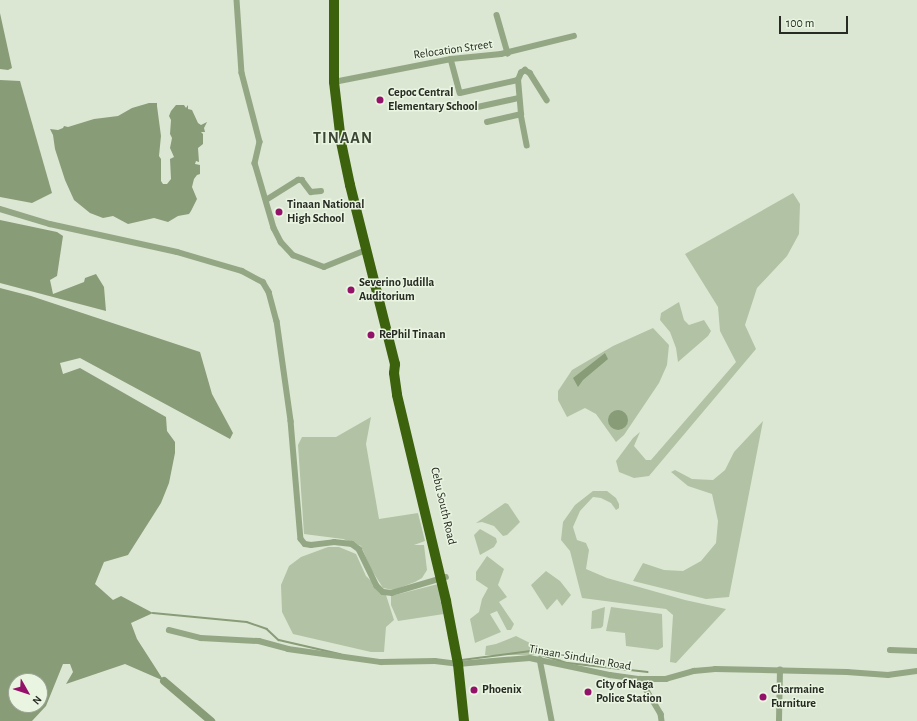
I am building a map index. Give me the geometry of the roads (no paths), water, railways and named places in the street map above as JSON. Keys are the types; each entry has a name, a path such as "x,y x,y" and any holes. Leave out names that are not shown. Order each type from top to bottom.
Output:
{"highway":[{"name":"Cebu South Road","path":"334,0 334,82 343,149 366,250 395,364 400,372 443,577 458,659 464,721"}],"street":[{"path":"237,0 242,73 260,142 255,163 274,228 281,242 298,257 324,267 366,250"},
{"path":"497,15 508,52"},
{"name":"Relocation Street","path":"334,82 451,59 508,52 574,36"},
{"path":"451,59 460,93 518,80"},
{"path":"527,145 519,98 518,80 521,73 525,70 530,73 547,100"},
{"path":"473,108 519,98"},
{"path":"487,122 521,114"},
{"path":"266,200 298,180 302,180 311,192 320,190"},
{"path":"0,209 58,226 177,252 242,271 263,282 269,292 277,321 291,421 301,539 305,544 311,546 334,542 352,544 359,549 377,586 383,592 392,593 443,577"},
{"name":"Tinaan-Sindulan Road","path":"169,630 201,638 259,641 280,647 352,659 381,662 530,658 610,675 640,679 666,679 694,671 715,669 780,670 888,675 917,671"},
{"path":"890,650 917,650"},
{"path":"540,659 552,721"},
{"path":"779,721 780,670"},
{"path":"640,679 661,714 662,721"}],"waterway":[{"path":"153,613 247,622 267,629 279,640 340,654"},
{"path":"462,660 530,651 568,663 647,672"},
{"path":"164,681 211,721"}],"place":[{"name":"Cepoc Central Elementary School","path":"380,100"},
{"name":"Tinaan National High School","path":"279,212"},
{"name":"Severino Judilla Auditorium","path":"351,290"},
{"name":"RePhil Tinaan","path":"371,335"},
{"name":"Phoenix","path":"474,690"},
{"name":"City of Naga Police Station","path":"588,692"},
{"name":"Charmaine Furniture","path":"763,697"}],"district":[{"name":"TINAAN","path":"343,138"}]}
